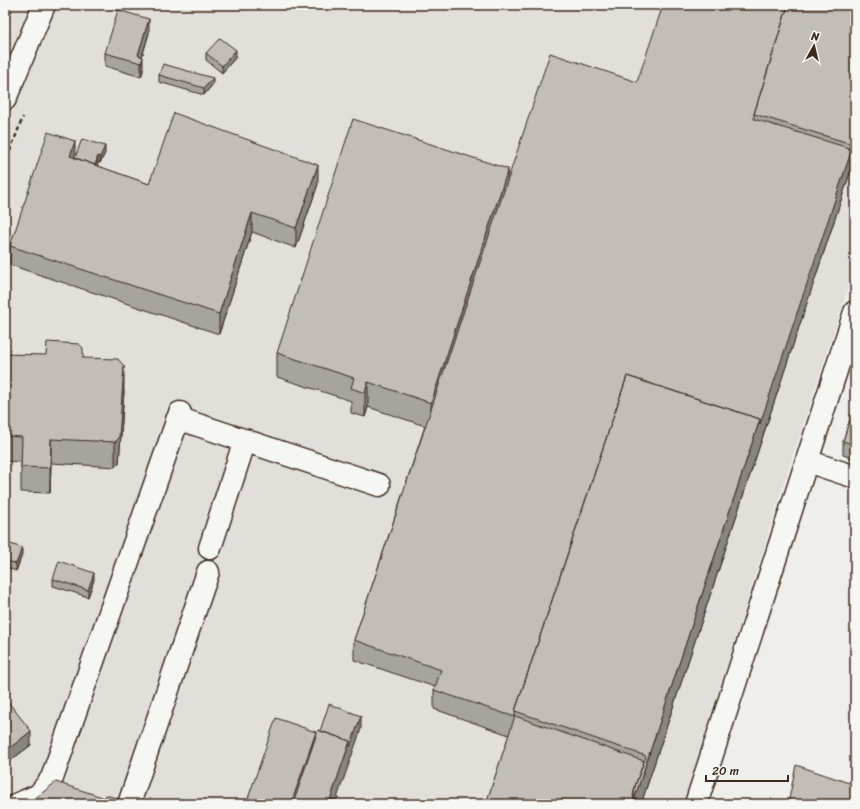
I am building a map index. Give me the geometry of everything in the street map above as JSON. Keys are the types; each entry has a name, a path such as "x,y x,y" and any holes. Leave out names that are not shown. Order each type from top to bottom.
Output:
{"street":[{"path":"5,99 44,5"},
{"path":"696,804 855,312"},
{"path":"18,804 58,786 179,417 186,421 379,485"},
{"path":"210,548 245,440"},
{"path":"807,461 855,477"},
{"path":"129,804 208,572"}],"path":[{"path":"5,27 14,5"}],"shaded area":[{"path":"5,5 855,5 855,268 789,467 684,804 5,804"}],"building":[{"path":"663,5 788,5 754,114 754,119 852,149 760,424 760,419 627,376 515,711 515,717 434,690 441,670 354,640 550,53 637,82"},
{"path":"788,5 855,5 855,134 852,144 754,114"},
{"path":"118,10 149,19 138,55 143,57 141,63 105,53"},
{"path":"220,38 236,50 222,66 206,53"},
{"path":"163,64 213,78 204,88 159,75"},
{"path":"174,113 318,165 296,228 252,213 219,314 10,246 48,132 75,141 70,156 149,184"},
{"path":"353,119 508,169 431,403 368,382 365,393 351,388 354,378 277,353"},
{"path":"82,139 105,146 100,157 98,156 95,165 75,158"},
{"path":"47,342 79,344 83,348 83,358 118,359 124,366 119,438 115,442 51,439 50,468 21,467 22,437 5,436 5,354 46,355"},
{"path":"627,376 760,419 635,797 633,797 635,786 646,756 515,711"},
{"path":"855,403 855,445 843,441"},
{"path":"5,542 22,548 16,564 5,560"},
{"path":"59,561 94,573 88,590 53,579"},
{"path":"5,698 31,731 6,751 5,749"},
{"path":"329,704 361,716 350,747 350,741 320,731"},
{"path":"515,716 644,761 635,786 633,804 486,804"},
{"path":"276,718 316,732 291,804 246,804"},
{"path":"318,730 350,741 330,800 341,804 293,804"},
{"path":"796,765 855,785 855,804 788,804"},
{"path":"56,782 105,798 106,795 129,802 128,804 37,804 33,800"}]}
